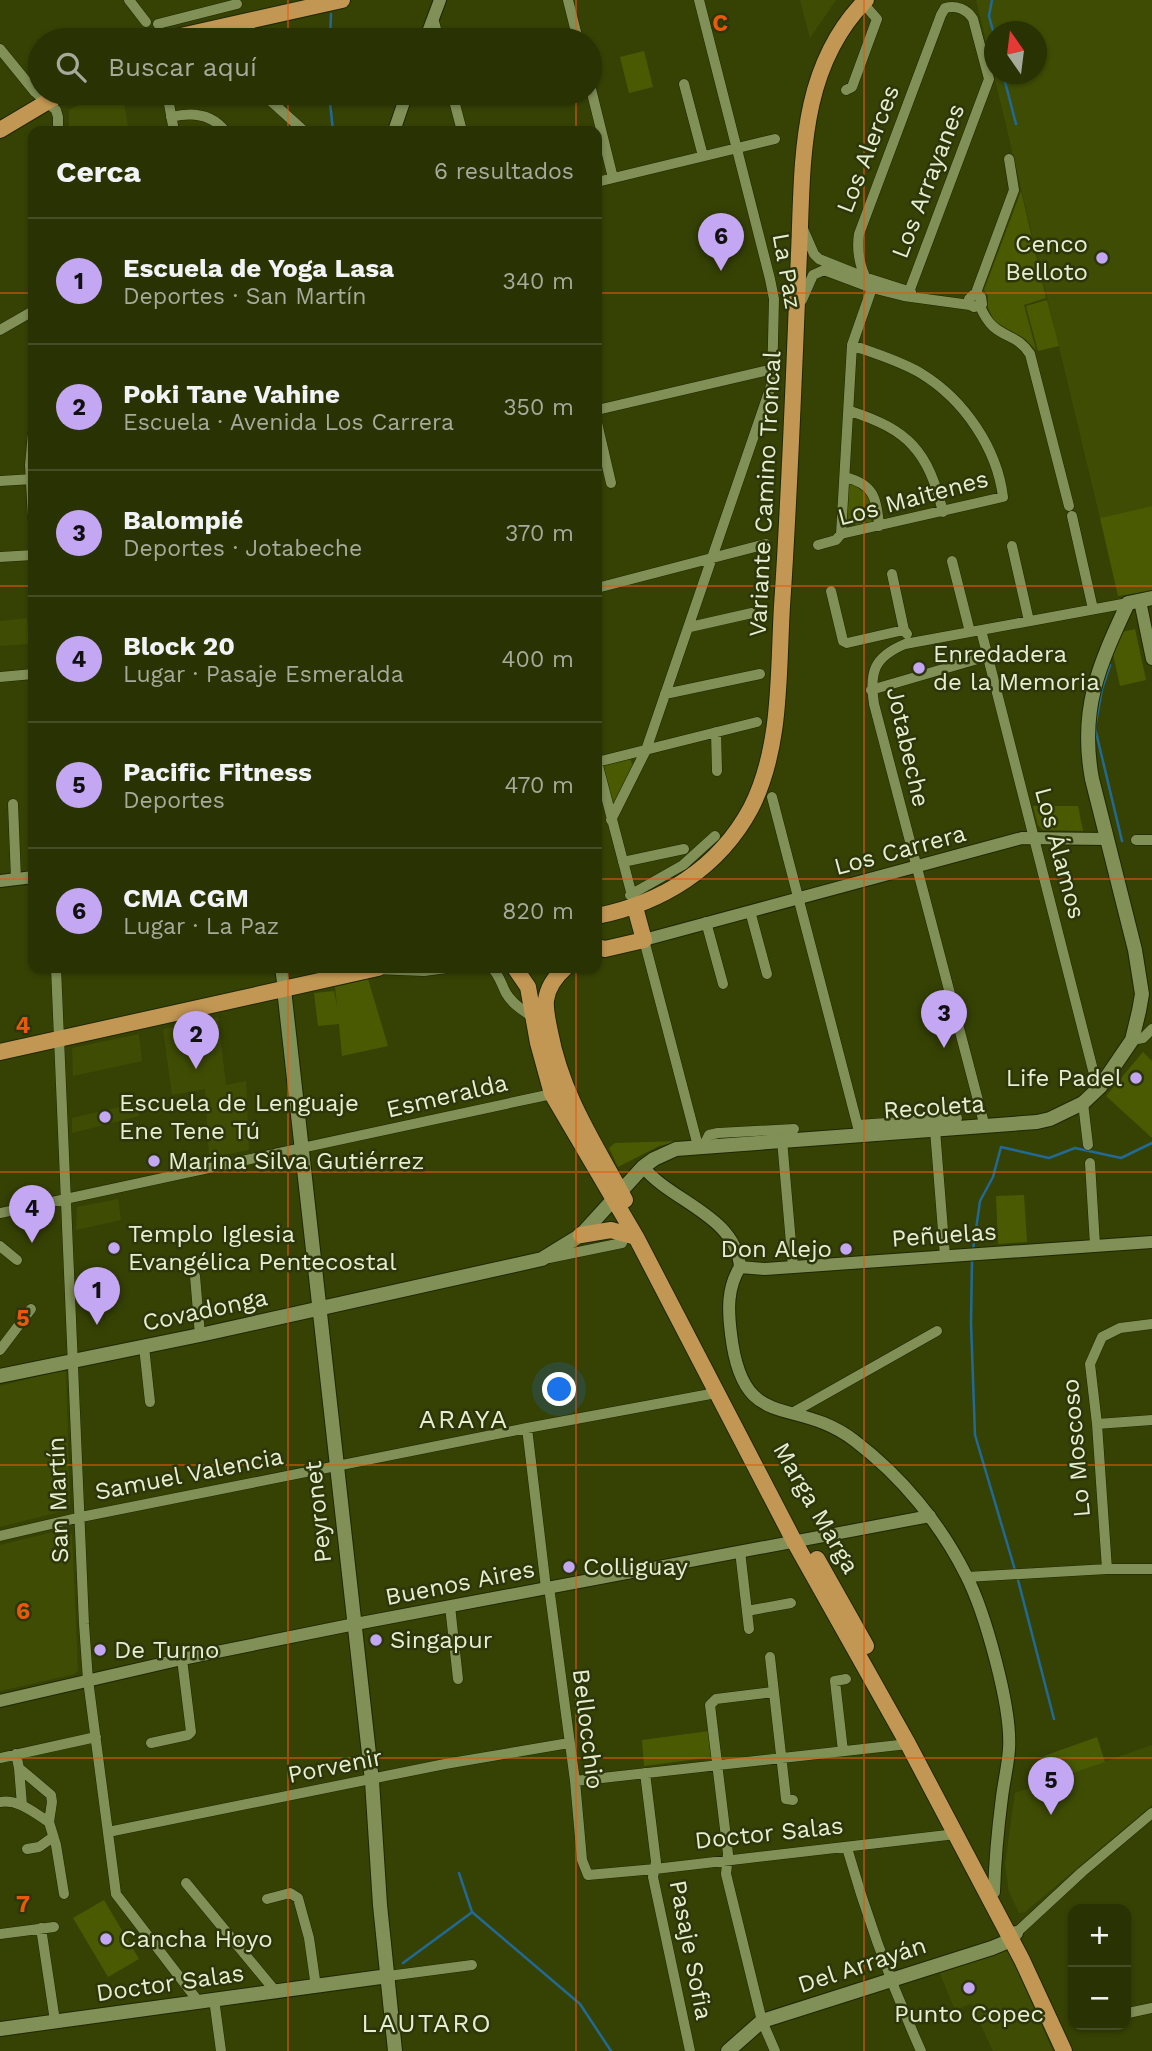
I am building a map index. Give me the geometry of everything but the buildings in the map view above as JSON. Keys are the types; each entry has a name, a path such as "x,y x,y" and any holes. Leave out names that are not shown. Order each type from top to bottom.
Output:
{"main road":[{"path":"226,28 342,0"},
{"name":"Variante Camino Troncal","path":"602,914 632,901 658,897 712,861 727,845 752,805 767,766 773,739 777,684 790,469 800,222 811,100 817,78 830,51 864,1"},
{"path":"0,130 43,105"},
{"name":"Recoleta","path":"617,1195 643,1167 676,1149 859,1130 935,1130 1037,1122 1050,1119 1083,1103 1100,1087 1132,1040 1142,993 1135,950 1092,779 1087,754 1087,729 1095,681 1140,601"},
{"path":"602,948 644,940 632,901"},
{"path":"0,1052 354,973"},
{"path":"518,973 528,987"},
{"path":"561,973 550,987 546,1007 556,1058 574,1112"},
{"name":"Marga Marga","path":"528,987 552,1094 617,1195 629,1240 799,1539 843,1602 994,1892 1064,2051"},
{"name":"Peyronet","path":"284,989 372,1781 380,1905 395,2051"},
{"name":"Marga Marga","path":"574,1112 956,1834 1014,1936 1071,2051"},
{"name":"Covadonga","path":"0,1376 200,1335 542,1259 581,1236 617,1195"},
{"path":"581,1236 611,1230 629,1240"},
{"name":"Del Arrayán","path":"728,2051 762,2021 992,1948 1014,1936"},
{"name":"Doctor Salas","path":"0,2029 388,1976"}],"street":[{"path":"129,0 146,22"},
{"path":"429,28 440,0"},
{"path":"568,0 575,28"},
{"name":"La Paz","path":"611,820 646,750 772,383 774,299 699,0"},
{"path":"846,90 852,87 877,19 864,1"},
{"path":"158,23 236,2 248,22"},
{"name":"Los Alerces","path":"863,277 858,241 862,224 941,15 946,8 951,6 968,12 973,19 984,60"},
{"path":"433,18 436,28"},
{"path":"0,49 28,83"},
{"path":"684,84 703,156"},
{"name":"Los Arrayanes","path":"906,294 987,84"},
{"path":"50,105 58,117 58,126"},
{"path":"170,105 173,126"},
{"path":"275,105 298,126"},
{"path":"396,126 403,105"},
{"path":"455,105 461,126"},
{"path":"595,105 600,126"},
{"path":"172,117 192,113 210,118 219,126"},
{"path":"602,134 613,178"},
{"path":"602,181 775,139"},
{"path":"1009,159 1014,190 975,301 989,325 1024,345 1030,354 1071,511 1093,609"},
{"path":"800,222 814,254 830,267 872,288 975,301"},
{"path":"797,318 813,275 830,267 906,294"},
{"path":"863,277 872,288"},
{"path":"841,534 852,345 872,288"},
{"path":"0,330 28,314"},
{"name":"Los Maitenes","path":"818,545 835,540 841,534 1003,498 995,464 983,440 953,398 931,380 907,366 852,345"},
{"path":"602,409 773,369"},
{"path":"850,411 884,423 915,448 931,470 943,512"},
{"path":"602,444 611,483"},
{"path":"845,477 862,482 873,494 879,526"},
{"path":"0,481 28,479"},
{"path":"602,587 766,544"},
{"path":"1012,546 1029,621"},
{"path":"0,557 28,555"},
{"name":"Los Álamos","path":"952,561 976,631 988,656 1094,1074 1100,1087"},
{"path":"892,574 904,630 914,642"},
{"path":"831,591 843,641 847,643 904,630"},
{"path":"1140,601 1148,617 1152,659"},
{"name":"Jotabeche","path":"985,1127 915,867 872,690 875,667 883,656 893,649 914,642 1140,601"},
{"path":"690,627 752,614"},
{"path":"872,690 988,656"},
{"path":"0,677 28,674"},
{"path":"665,694 760,674"},
{"path":"602,761 757,722"},
{"path":"716,732 717,771"},
{"path":"602,783 632,901"},
{"path":"772,797 859,1130"},
{"path":"13,804 16,879"},
{"name":"Variante Camino Troncal","path":"632,901 683,865 715,836"},
{"name":"Los Carrera","path":"644,940 1022,838 1107,839"},
{"path":"1136,840 1152,840"},
{"path":"622,862 684,849"},
{"path":"0,881 28,878"},
{"path":"750,911 767,974"},
{"path":"709,922 720,950"},
{"path":"709,922 723,984"},
{"path":"644,940 701,1145"},
{"name":"San Martín","path":"56,973 88,1680 116,1894 198,2001"},
{"name":"Peyronet","path":"282,973 284,989"},
{"path":"497,973 506,993 515,1004 533,1017"},
{"name":"Marga Marga","path":"525,973 559,1087 574,1112"},
{"name":"Recoleta","path":"1132,1040 1143,1038 1152,1029"},
{"path":"552,1094 574,1112"},
{"name":"Esmeralda","path":"0,1213 303,1150 552,1094"},
{"path":"1083,1103 1088,1146"},
{"name":"Recoleta","path":"859,1130 957,1118"},
{"name":"Recoleta","path":"701,1145 709,1135 718,1133 794,1129"},
{"path":"935,1130 944,1256"},
{"path":"782,1140 793,1266"},
{"path":"1090,1163 1095,1245"},
{"path":"643,1167 653,1179 718,1224 737,1250 740,1267 732,1280 729,1311 735,1363 743,1384 752,1395 772,1408 833,1427 889,1470 930,1516 967,1577 990,1644 1007,1716 1009,1747 997,1841 994,1892"},
{"name":"Covadonga","path":"542,1259 629,1240"},
{"name":"Peñuelas","path":"740,1267 756,1270 1152,1242"},
{"path":"0,1245 17,1260"},
{"path":"195,1276 200,1335"},
{"path":"0,1350 31,1309"},
{"name":"Lo Moscoso","path":"1107,1569 1090,1364 1102,1337 1120,1328 1152,1324"},
{"path":"792,1413 937,1331"},
{"path":"144,1347 150,1402"},
{"name":"Samuel Valencia","path":"0,1536 80,1517 527,1427 716,1393"},
{"path":"1097,1424 1152,1420"},
{"name":"Bellocchio","path":"527,1427 575,1781 582,1860 588,1875"},
{"name":"Buenos Aires","path":"0,1701 182,1659 354,1624 930,1516"},
{"path":"740,1551 750,1629"},
{"path":"967,1577 1152,1569"},
{"path":"747,1611 791,1602"},
{"path":"450,1606 458,1679"},
{"path":"770,1657 786,1799 793,1801"},
{"path":"151,1742 188,1735 191,1732 182,1659"},
{"path":"843,1751 835,1681 846,1679"},
{"path":"773,1692 716,1699 710,1705 728,1854 726,1874 762,2021 775,2051"},
{"path":"0,1758 96,1737"},
{"name":"Porvenir","path":"108,1832 372,1781 445,1764 569,1743"},
{"path":"575,1781 908,1744"},
{"path":"16,1754 22,1805"},
{"path":"19,1768 51,1795 48,1822 64,1895"},
{"name":"Pasaje Sofia","path":"645,1773 656,1861 653,1877 690,2051"},
{"path":"0,1802 10,1800 22,1805 48,1822"},
{"path":"1014,1936 1082,1872 1152,1814"},
{"name":"Doctor Salas","path":"588,1875 956,1834"},
{"path":"27,1849 39,1847 53,1837"},
{"path":"847,1848 865,1912 890,1981 921,2051"},
{"path":"186,1883 276,1992"},
{"path":"267,1899 290,1893 298,1898 309,1938 316,1987"},
{"path":"0,1934 54,1927"},
{"path":"41,1928 55,2021"},
{"name":"Doctor Salas","path":"388,1976 472,1965"},
{"path":"214,1998 219,2050"},
{"path":"1131,2012 1152,2008"}],"shaded area":[{"path":"800,0 836,0 810,38"},
{"path":"976,0 1152,0 1152,506 1100,518 996,84 1047,84 1047,21 984,21 984,33"},
{"path":"644,51 653,87 629,93 620,57"},
{"path":"78,105 124,105 128,126 69,126 69,110"},
{"path":"1021,191 1046,298 1024,305 1036,350 1025,339 994,321 984,290"},
{"path":"1047,300 1059,346 1038,351 1026,306"},
{"path":"851,484 862,490 872,508 872,520 866,526 844,525 847,485"},
{"path":"1152,506 1152,591 1118,596 1100,518"},
{"path":"27,618 28,644 0,646 0,621"},
{"path":"1135,629 1146,680 1120,686 1113,654 1122,632"},
{"path":"630,759 633,766 616,802 612,802 603,766"},
{"path":"1033,806 1078,806 1083,831 1043,830 1038,825"},
{"path":"368,979 388,1046 342,1056 339,1024 318,1026 314,993 334,991 337,1006 335,987"},
{"path":"218,1017 226,1085 246,1081 249,1150 209,1158 205,1089 172,1095 163,1029"},
{"path":"139,1034 142,1061 73,1076 72,1048"},
{"name":"Life Padel","path":"1143,1052 1152,1061 1152,1138 1106,1096"},
{"name":"Escuela de Lenguaje Ene Tene Tú","path":"137,1103 139,1116 72,1133 72,1118"},
{"path":"681,1141 659,1146 618,1167 609,1148 615,1143"},
{"path":"1024,1195 1027,1242 998,1244 996,1196"},
{"path":"118,1199 121,1220 76,1230 77,1207"},
{"path":"64,1370 70,1504 63,1511 0,1527 0,1386"},
{"path":"66,1529 72,1535 78,1670 75,1674 0,1691 0,1545"},
{"path":"709,1731 713,1757 644,1766 642,1740"},
{"path":"1097,1737 1105,1762 1052,1780 1044,1756"},
{"path":"1152,1745 1152,1805 1025,1912 1019,1913 1009,1892 1005,1864 1015,1793"},
{"name":"Cancha Hoyo","path":"104,1900 139,1959 108,1977 73,1918"},
{"path":"1008,1949 1053,2051 993,2051 971,2004 955,2010 939,1972"}],"waterway":[{"path":"990,21 992,0"},
{"path":"330,28 331,14"},
{"path":"1006,84 1016,124"},
{"path":"330,105 332,126"},
{"path":"1110,665 1102,689 1095,728 1122,841"},
{"path":"973,1250 980,1201 993,1177 1001,1147 1049,1158 1075,1148 1121,1158 1152,1143"},
{"path":"972,1260 975,1435 1015,1570"},
{"path":"1017,1576 1054,1719"},
{"path":"459,1873 472,1912 580,2004 611,2051"},
{"path":"403,1963 471,1913"}],"place":[{"name":"Cenco Belloto","path":"1102,258"},
{"name":"CMA CGM","path":"721,271"},
{"name":"Enredadera de la Memoria","path":"919,668"},
{"name":"Balompié","path":"944,1048"},
{"name":"Poki Tane Vahine","path":"196,1069"},
{"name":"Life Padel","path":"1136,1078"},
{"name":"Escuela de Lenguaje Ene Tene Tú","path":"105,1117"},
{"name":"Marina Silva Gutiérrez","path":"154,1161"},
{"name":"Block 20","path":"32,1243"},
{"name":"Templo Iglesia Evangélica Pentecostal","path":"114,1248"},
{"name":"Don Alejo","path":"846,1249"},
{"name":"Escuela de Yoga Lasa","path":"97,1325"},
{"name":"Colliguay","path":"569,1567"},
{"name":"Singapur","path":"376,1640"},
{"name":"De Turno","path":"100,1650"},
{"name":"Pacific Fitness","path":"1051,1815"},
{"name":"Cancha Hoyo","path":"106,1939"},
{"name":"Punto Copec","path":"969,1988"}],"district":[{"name":"ARAYA","path":"464,1419"},
{"name":"LAUTARO","path":"427,2023"}]}
